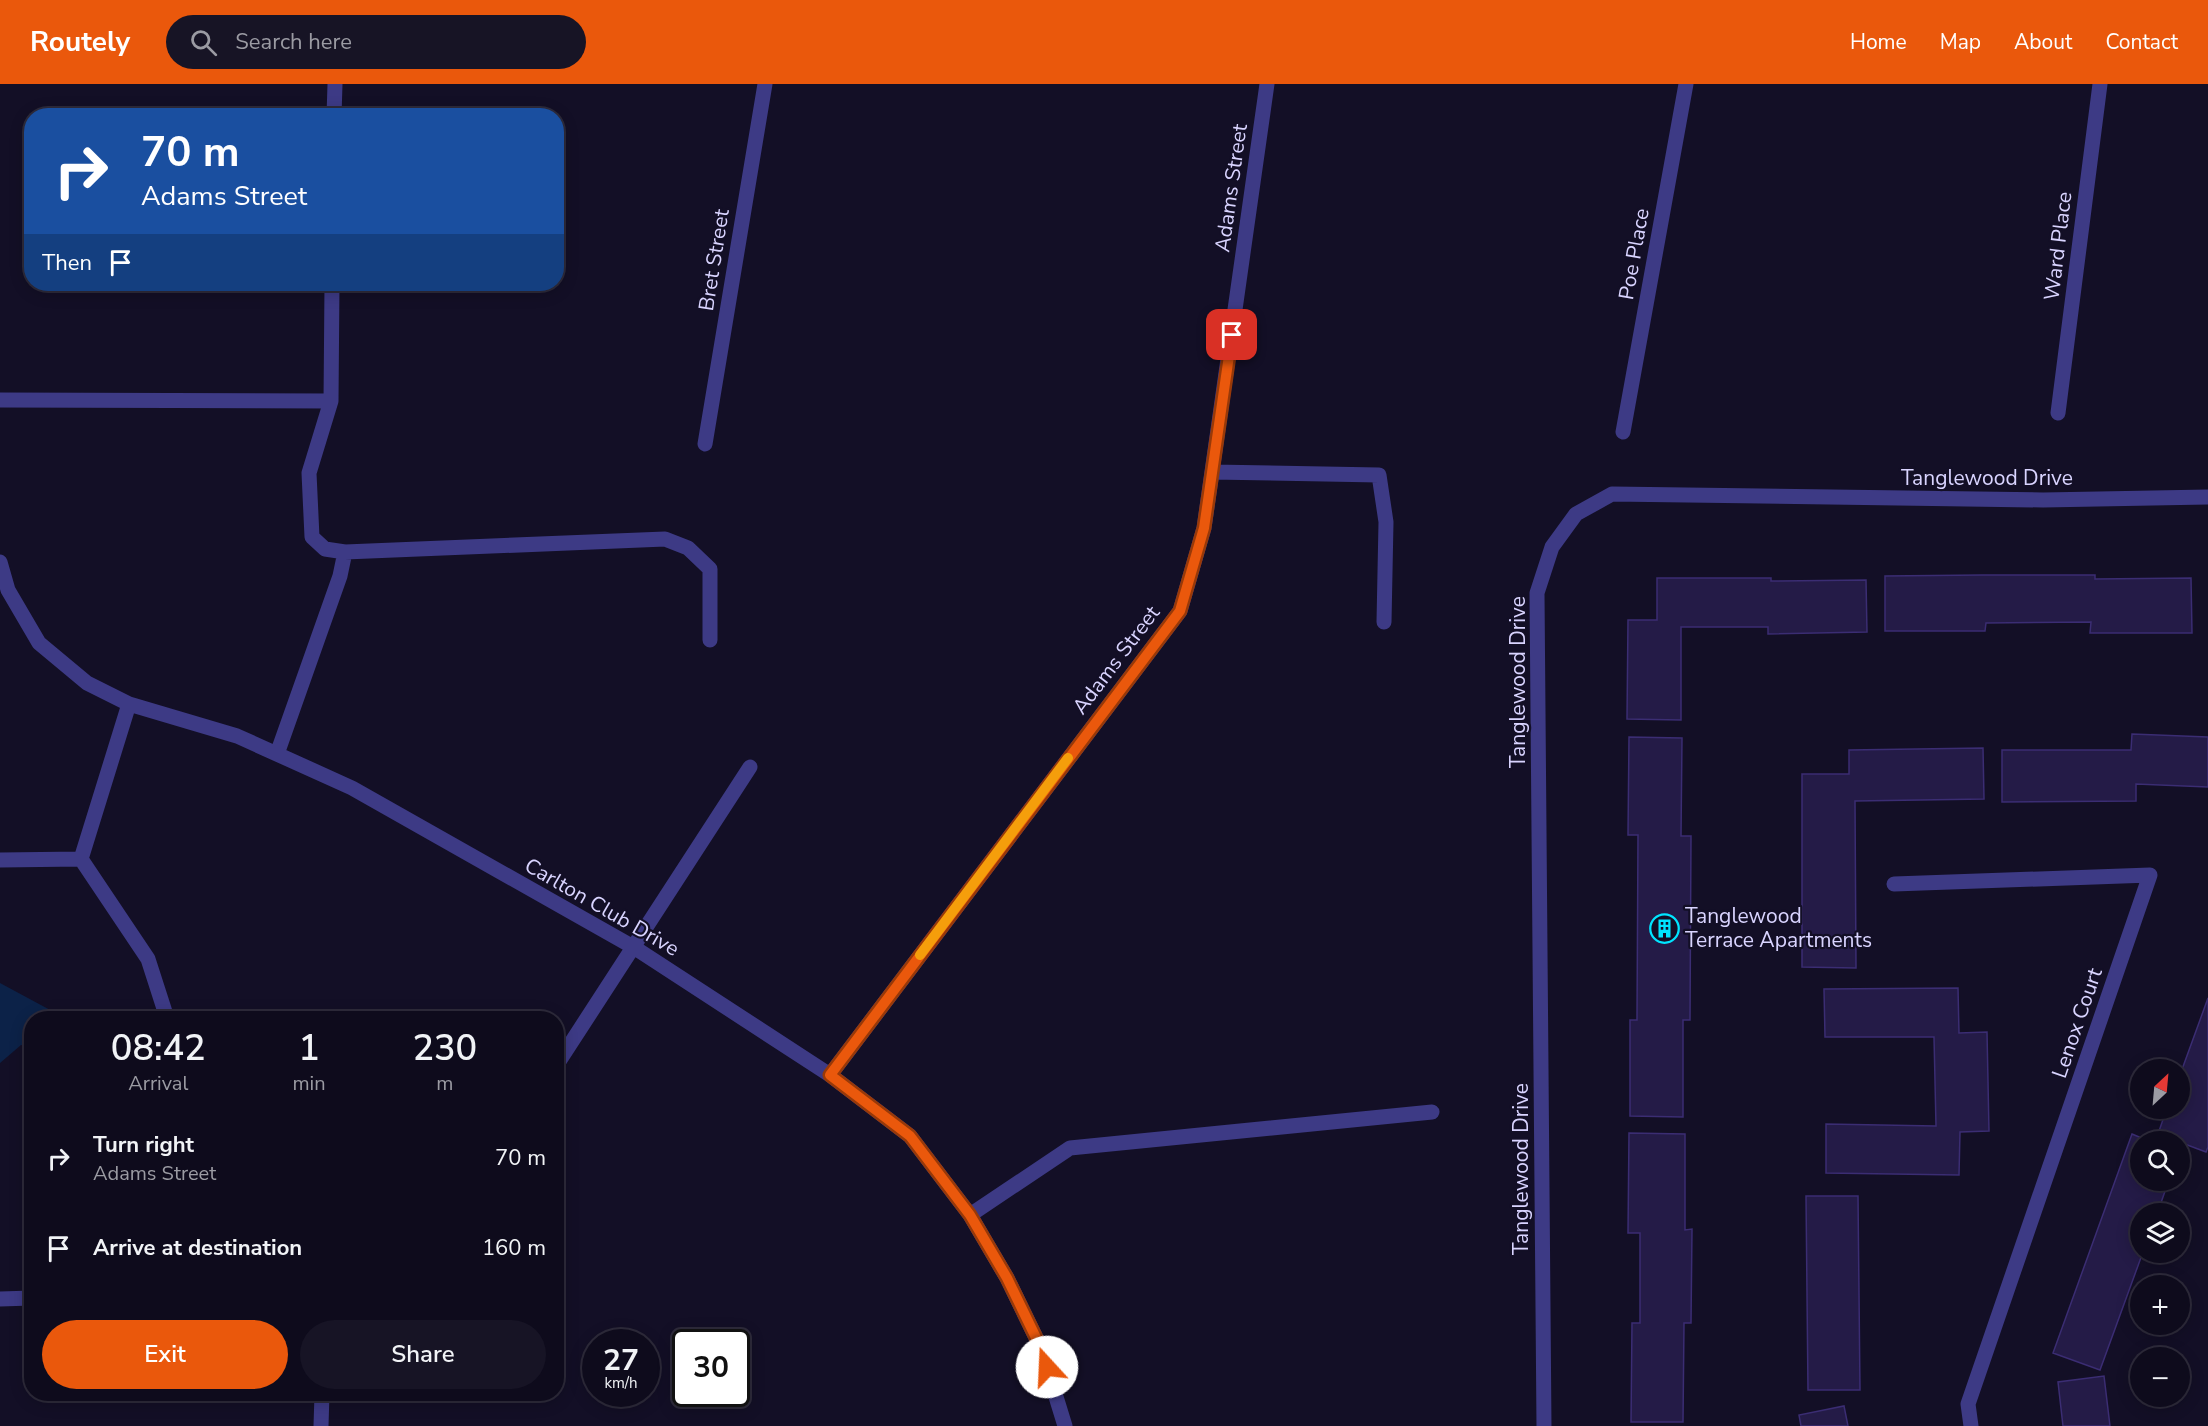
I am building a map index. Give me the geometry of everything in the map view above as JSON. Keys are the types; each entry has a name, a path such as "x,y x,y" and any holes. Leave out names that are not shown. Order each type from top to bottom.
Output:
{"street":[{"path":"334,108 335,84"},
{"name":"Bret Street","path":"705,444 765,84"},
{"name":"Adams Street","path":"830,1075 1180,611 1204,528 1267,84"},
{"name":"Poe Place","path":"1623,432 1686,84"},
{"name":"Ward Place","path":"2058,413 2100,84"},
{"path":"332,291 331,400 309,473 312,537 325,549 345,552 665,539 688,548 710,569 710,640"},
{"path":"0,400 331,400"},
{"path":"1212,472 1379,475 1386,522 1384,622"},
{"name":"Tanglewood Drive","path":"1544,1426 1538,593 1552,548 1576,514 1612,494 2043,500 2208,497"},
{"path":"277,754 340,576 345,552"},
{"name":"Carlton Club Drive","path":"0,562 8,590 39,643 87,683 129,704 237,736 352,788 635,948 830,1075 910,1136 970,1215 1007,1278 1041,1348 1065,1426"},
{"path":"81,859 129,704"},
{"path":"564,1054 635,948 750,767"},
{"path":"0,860 81,859"},
{"path":"81,859 148,959 165,1011"},
{"name":"Lenox Court","path":"1894,884 2150,875 1968,1404 1971,1426"},
{"path":"970,1215 1070,1148 1432,1112"},
{"path":"0,1299 24,1298"},
{"path":"321,1426 322,1401"}],"water":[{"path":"0,983 52,1011 24,1011 24,1046 21,1045 0,1063"}],"building":[{"path":"2095,575 2095,579 2191,578 2192,633 2090,633 2091,622 1986,623 1985,631 1885,631 1885,576"},
{"path":"1657,578 1771,578 1771,581 1866,580 1867,632 1768,634 1768,627 1681,627 1681,720 1627,719 1628,620 1657,620"},
{"path":"2132,734 2208,737 2208,787 2136,784 2136,801 2002,802 2002,750 2131,750"},
{"name":"Tanglewood Terrace Apartments","path":"1629,737 1682,738 1681,836 1691,836 1690,1020 1683,1020 1683,1117 1630,1116 1630,1020 1637,1020 1638,835 1628,835"},
{"path":"1983,748 1984,799 1855,801 1856,968 1802,967 1802,774 1849,774 1849,750"},
{"path":"1958,988 1959,1033 1987,1032 1989,1131 1960,1132 1959,1175 1826,1173 1826,1124 1936,1126 1934,1037 1825,1037 1824,989"},
{"path":"2208,998 2208,1147 2206,1152 2190,1146 2190,1131 2159,1131 2163,1119 2190,1119 2190,1059 2186,1059"},
{"path":"1629,1133 1685,1134 1685,1230 1692,1229 1691,1323 1684,1323 1683,1422 1631,1422 1632,1323 1640,1323 1640,1233 1628,1233"},
{"path":"2130,1140 2130,1191 2165,1191 2161,1203 2130,1203 2130,1263 2139,1263 2135,1275 2130,1275 2130,1288 2100,1370 2053,1353"},
{"path":"1806,1196 1858,1196 1860,1390 1808,1390"},
{"path":"2104,1376 2110,1426 2063,1426 2058,1382"},
{"path":"1844,1406 1848,1426 1801,1426 1799,1415"}],"slow traffic":[{"path":"920,955 1068,758"}],"place":[{"name":"Tanglewood Terrace Apartments","path":"1664,928"}],"route":[{"path":"1047,1367 1041,1348 1007,1278 970,1215 910,1136 830,1075 1180,611 1204,528 1232,335"}]}
